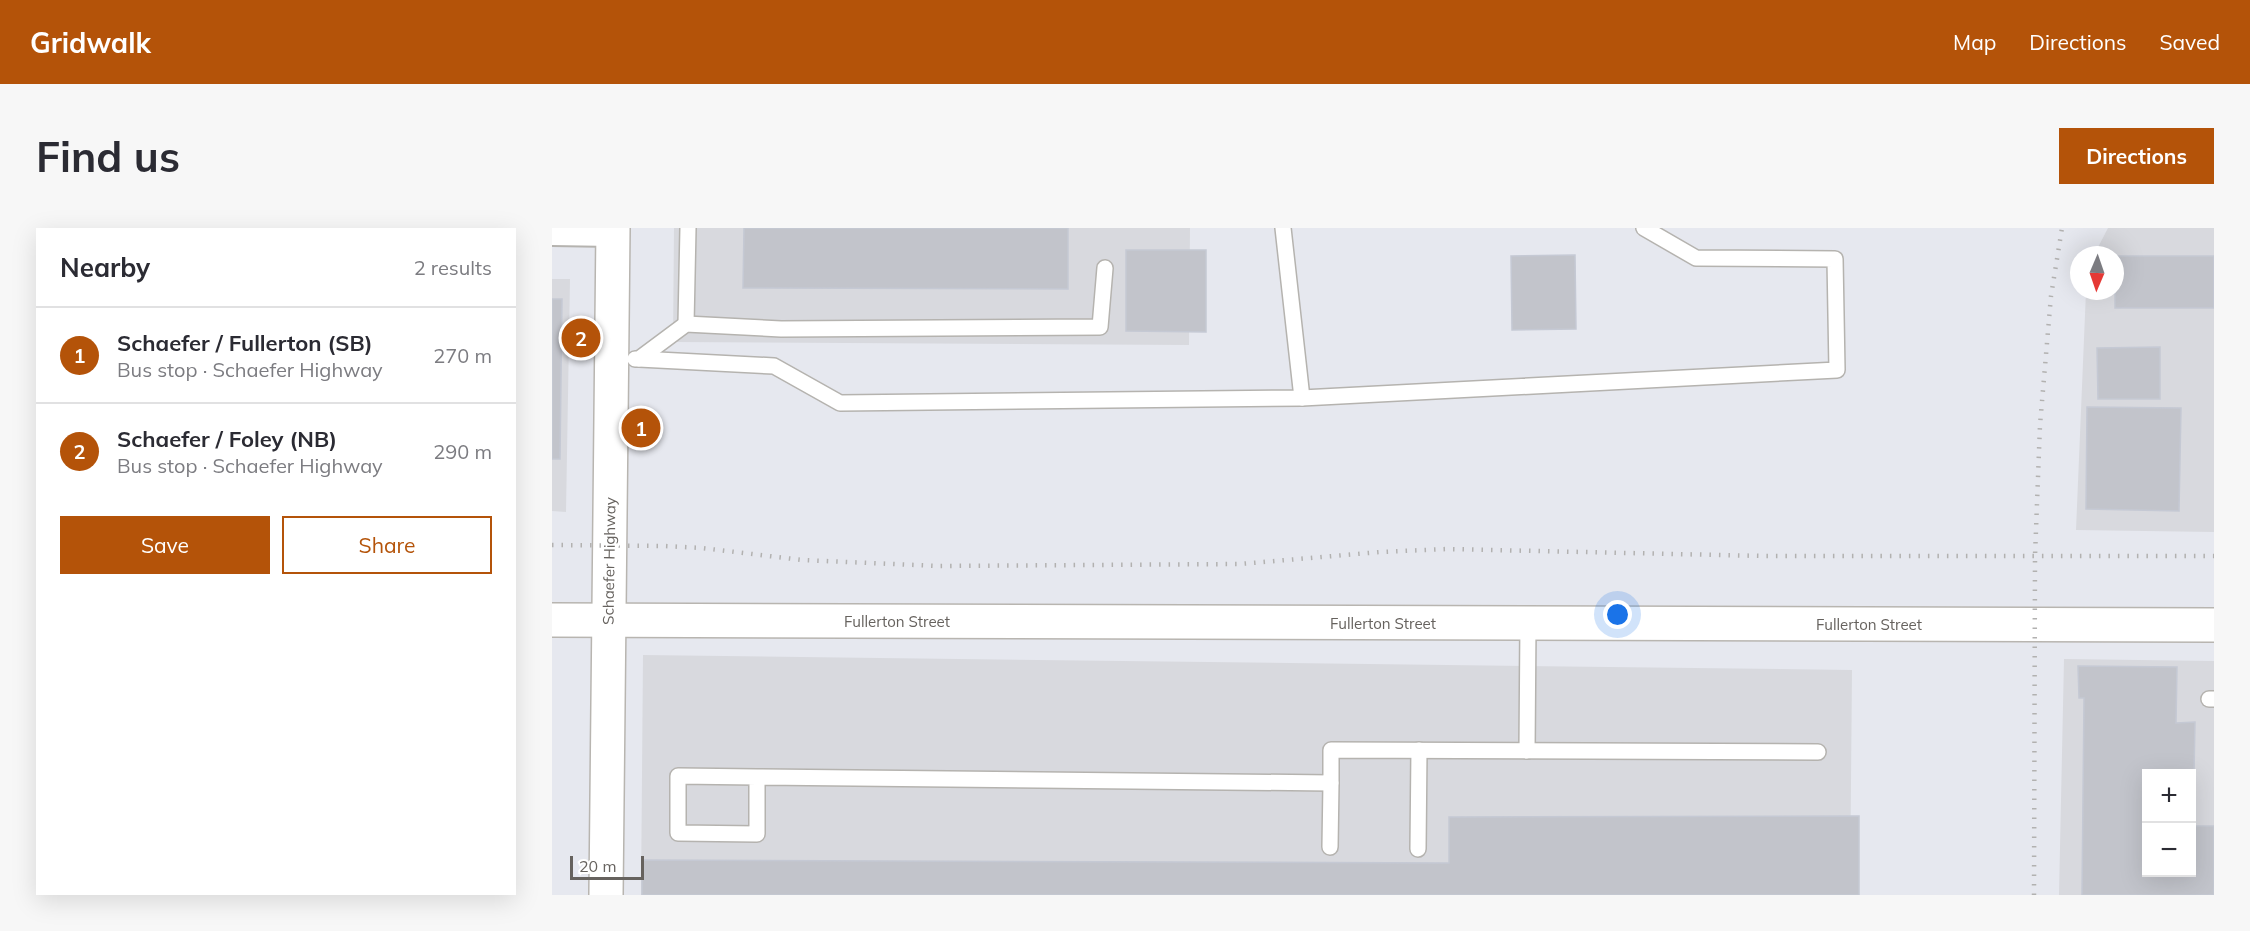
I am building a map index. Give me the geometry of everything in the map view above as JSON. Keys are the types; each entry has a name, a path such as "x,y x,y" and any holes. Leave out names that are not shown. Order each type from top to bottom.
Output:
{"street":[{"path":"552,231 613,230"},
{"name":"Schaefer Highway","path":"606,895 608,620 625,360 613,230"},
{"name":"Fullerton Street","path":"552,620 2214,625"}],"lane":[{"path":"686,324 688,228"},
{"path":"1283,228 1302,398"},
{"path":"625,360 774,366 840,403 1302,398 1838,370 1835,259 1696,258 1644,228"},
{"path":"625,360 686,324 781,329 1100,327 1105,268"},
{"path":"1527,751 1528,623"},
{"path":"1330,847 1331,750 1818,752"},
{"path":"1418,849 1419,750"},
{"path":"757,777 757,834 678,833 678,776 1331,783"}],"shaded area":[{"path":"674,228 1190,228 1189,345 673,342"},
{"path":"2108,228 2214,228 2214,532 2076,530 2086,300 2124,300 2124,246 2099,246"},
{"path":"552,279 570,279 566,512 552,511"},
{"path":"643,655 1852,670 1850,895 641,895"},
{"path":"2064,659 2214,661 2214,895 2059,895"}],"building":[{"path":"744,228 1068,228 1068,289 743,288"},
{"path":"1126,250 1206,250 1206,332 1126,331"},
{"path":"1575,255 1576,329 1512,330 1511,256"},
{"path":"2124,256 2214,256 2214,308 2115,308 2115,300 2124,300"},
{"path":"552,299 562,299 560,459 552,459"},
{"path":"2160,347 2160,399 2098,399 2097,348"},
{"path":"2087,407 2181,408 2179,511 2086,509"},
{"path":"2078,666 2177,667 2176,723 2195,722 2194,769 2142,769 2142,877 2196,877 2196,826 2214,826 2214,895 2082,895 2084,698 2079,698"},
{"path":"1859,816 1859,895 642,895 642,860 1449,863 1449,817"}],"railway":[{"path":"2034,895 2035,556 2040,425 2051,296 2062,228"},
{"path":"552,545 702,548 802,560 938,566 1240,564 1380,552 1447,549 1765,556 2214,556"}],"place":[{"name":"Schaefer / Foley (NB)","path":"581,338"},
{"name":"Schaefer / Fullerton (SB)","path":"641,428"}]}
